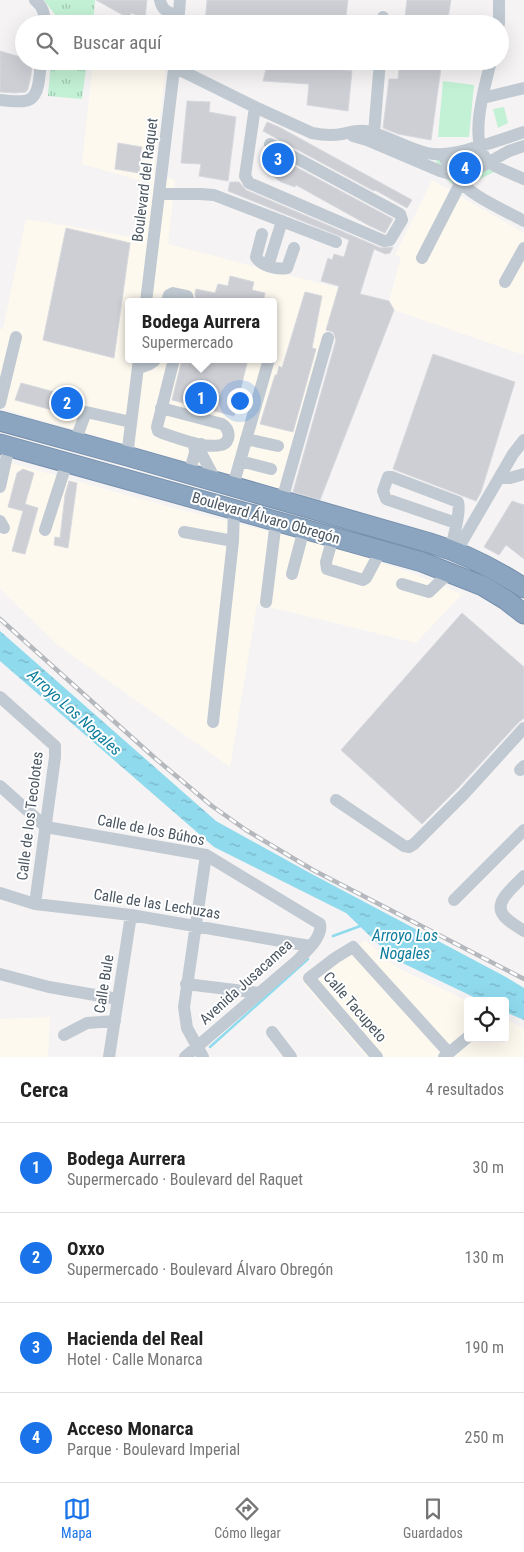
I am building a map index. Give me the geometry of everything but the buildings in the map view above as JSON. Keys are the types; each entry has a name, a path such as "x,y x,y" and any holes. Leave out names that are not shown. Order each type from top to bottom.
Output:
{"highway":[{"name":"Boulevard Álvaro Obregón","path":"0,421 189,473 454,550 493,569 524,588"},
{"name":"Boulevard Álvaro Obregón","path":"5,445 422,562 483,586 524,614"}],"street":[{"path":"35,0 40,5 44,15"},
{"path":"160,0 165,10 172,15"},
{"path":"178,15 180,0"},
{"path":"498,15 499,0"},
{"path":"0,100 26,101 31,98 36,94 40,70"},
{"name":"Boulevard del Raquet","path":"147,298 174,70"},
{"path":"186,70 255,107 312,133 344,134 356,130 374,133 423,152 443,154 479,146 524,132"},
{"path":"374,133 379,70"},
{"path":"488,70 478,126 479,146 488,162 524,179"},
{"path":"483,98 524,88"},
{"path":"255,107 245,176 248,183 384,241 390,240 402,220 400,214 270,144"},
{"path":"344,134 367,140 458,178"},
{"path":"422,258 458,178 509,151 524,146"},
{"path":"443,154 458,178 479,196 524,221"},
{"path":"160,194 214,195 336,242"},
{"path":"268,266 282,221"},
{"path":"262,234 256,257 257,260 268,266 287,268 294,248"},
{"path":"505,282 524,248"},
{"path":"168,298 173,293 187,296 188,298"},
{"path":"0,403 16,337"},
{"path":"282,500 328,338"},
{"path":"127,456 139,363 148,365 152,363"},
{"path":"161,408 222,424 227,427 229,432 226,442 218,445 198,444 158,431 157,427 161,408 173,363"},
{"path":"198,444 200,451 225,484 240,461 268,363"},
{"path":"75,442 86,412 131,422"},
{"path":"246,439 278,446"},
{"path":"454,550 513,454 524,440"},
{"path":"189,473 198,444"},
{"path":"0,487 5,445"},
{"path":"240,461 271,470"},
{"path":"45,530 67,462"},
{"path":"499,478 510,478 524,474"},
{"path":"454,550 459,503 392,476 388,477 383,491 386,499 456,524"},
{"path":"213,722 233,540 234,509"},
{"path":"266,602 276,521"},
{"path":"292,574 304,529"},
{"path":"184,532 233,540"},
{"path":"333,537 326,562 327,569 358,579 363,580 366,578 381,550"},
{"path":"402,584 429,592 450,572"},
{"name":"Calle de los Tecolotes","path":"0,697 55,746 35,904"},
{"path":"336,800 404,846 412,846 464,794 524,728"},
{"path":"0,786 46,827"},
{"name":"Calle de los Búhos","path":"46,827 206,855 319,922 321,926"},
{"path":"454,900 524,830"},
{"path":"200,1052 187,1028 184,1007 206,855"},
{"path":"524,876 503,898 500,908 504,916 524,931"},
{"name":"Calle de las Lechuzas","path":"0,893 35,904 131,915 310,946"},
{"name":"Calle Bule","path":"109,1057 131,915"},
{"name":"Avenida Jusacamea","path":"185,1057 200,1052 260,993 298,960 321,931 321,926"},
{"name":"Calle Tacupeto","path":"377,1057 309,978 353,947 446,1055"},
{"path":"0,974 49,987 118,999"},
{"path":"186,984 260,993"},
{"path":"64,1035 87,1023 115,1021"},
{"path":"272,1032 291,1057"},
{"path":"446,1055 464,1040"}],"shaded area":[{"path":"92,70 165,70 154,173 175,180 168,244 339,288 279,489 0,408 0,329 3,329 26,219 144,239 149,183 82,164"},
{"path":"432,180 524,233 524,355 394,310 389,301 401,257 395,255"},
{"path":"0,460 178,509 342,549 406,571 462,594 416,643 257,604 230,767 59,646 0,589"},
{"path":"365,940 398,968 464,999 464,1042 509,1042 509,1021 524,1028 524,1057 367,1057 304,984"},
{"path":"50,1017 48,1057 0,1057 0,1019"}],"green space":[{"path":"44,0 95,0 94,15 55,15"},
{"path":"50,70 86,70 82,99 48,96"},
{"path":"443,81 474,85 469,137 438,137"},
{"path":"504,107 508,123 498,128 493,109"},
{"path":"479,140 494,172 459,189 441,175 434,154"}],"water":[{"name":"Arroyo Los Nogales","path":"0,631 216,821 524,988 524,1020 509,1014 509,997 474,997 394,959 346,913 214,847 0,661"}],"waterway":[{"path":"333,936 363,925"},
{"path":"210,1047 308,959"}],"railway":[{"path":"0,619 156,759 212,806 246,830 313,870 524,979"}],"place":[{"name":"Hacienda del Real","path":"278,159"},
{"name":"Acceso Monarca","path":"465,168"},
{"name":"Bodega Aurrera","path":"201,398"},
{"name":"Oxxo","path":"67,403"}]}
